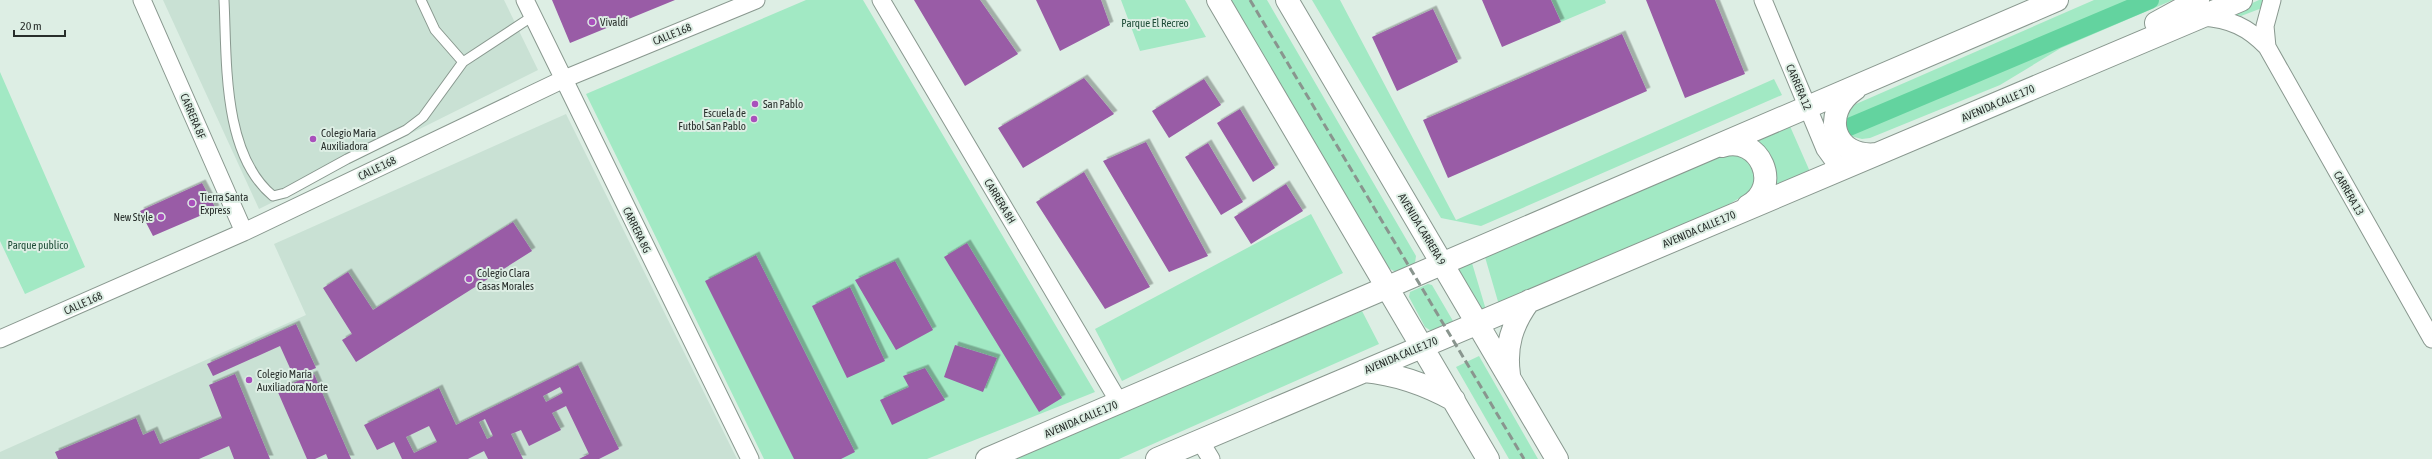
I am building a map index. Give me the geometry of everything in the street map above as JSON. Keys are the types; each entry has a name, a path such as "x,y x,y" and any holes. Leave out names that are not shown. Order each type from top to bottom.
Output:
{"main road":[{"path":"1218,0 1488,459"},
{"name":"AVENIDA CARRERA 9","path":"1287,0 1557,459"},
{"name":"AVENIDA CALLE 170","path":"987,459 2057,0"},
{"name":"AVENIDA CALLE 170","path":"1157,459 1205,450 1364,371 1736,212 1878,154 2068,73 2200,8 2241,0"},
{"path":"1864,83 1840,103 1835,114 1834,126 1838,137 1845,146 1860,154 1878,154"},
{"path":"1702,153 1728,144 1737,144 1755,152 1761,159 1766,173 1765,187 1754,203 1736,212"},
{"path":"1509,376 1507,358 1509,339 1520,314 1529,301"},
{"path":"1364,371 1380,372 1417,381 1454,400"}],"street":[{"name":"CARRERA 8F","path":"142,0 244,232"},
{"name":"CARRERA 8G","path":"525,0 750,459"},
{"name":"CALLE 168","path":"0,339 244,232 564,79 756,0"},
{"name":"CARRERA 8H","path":"881,0 1119,402"},
{"name":"CARRERA 12","path":"1763,0 1825,149 1833,160 1843,168"},
{"name":"CARRERA 13","path":"2266,47 2264,26 2272,0"},
{"name":"CARRERA 13","path":"2200,8 2234,22 2251,32 2266,47 2432,339"}],"lane":[{"path":"224,0 229,95 240,145 260,185 273,196 286,193 347,159 406,130 423,117 463,62 533,16"},
{"path":"420,0 435,30 463,62"}],"shaded area":[{"name":"Colegio Maria Auxiliadora","path":"163,0 504,0 538,70 259,209"},
{"name":"Colegio Clara Casas Morales","path":"566,114 737,459 0,459 0,452 306,315 274,244"}],"green space":[{"path":"806,0 863,0 1095,392 927,459 764,459 586,94"},
{"name":"Parque El Recreo","path":"1121,0 1185,0 1206,37 1140,51"},
{"path":"1230,0 1267,0 1416,256 1415,263 1396,272 1388,268"},
{"path":"1312,0 1340,0 1456,220 1774,79 1782,95 1481,226 1441,218"},
{"path":"1551,0 1605,0 1606,3 1561,22"},
{"path":"2094,0 2173,0 2061,48 2000,85 1870,138 1862,139 1846,135 1844,114 1856,104"},
{"path":"2259,0 2265,0 2262,8 2241,16 2230,13"},
{"name":"Parque publico","path":"0,72 85,267 25,294 0,241"},
{"path":"1789,124 1811,174 1777,189 1775,167 1769,155 1754,139"},
{"path":"1732,151 1749,157 1758,187 1726,206 1499,305 1485,257"},
{"path":"1311,214 1343,273 1122,381 1095,329"},
{"path":"1472,263 1486,310 1482,312 1457,273 1460,268"},
{"path":"1428,284 1432,285 1453,321 1433,332 1425,327 1409,297 1410,292"},
{"path":"1362,311 1379,344 1119,459 1012,459"},
{"path":"1479,356 1538,459 1509,459 1456,367"}],"building":[{"name":"Vivaldi","path":"552,0 675,0 570,43"},
{"path":"914,0 980,0 1018,54 965,86"},
{"path":"1036,0 1101,0 1110,25 1060,51"},
{"path":"1482,0 1551,0 1561,22 1502,47"},
{"path":"1646,0 1715,0 1745,74 1685,98"},
{"path":"1433,9 1458,62 1397,91 1372,37"},
{"path":"1622,34 1647,91 1448,178 1423,120"},
{"path":"1084,78 1114,114 1023,168 998,128"},
{"path":"1204,79 1221,105 1169,138 1152,111"},
{"path":"1240,109 1275,168 1253,182 1217,123"},
{"path":"1146,142 1208,256 1169,272 1103,161"},
{"path":"1208,143 1243,202 1221,215 1185,157"},
{"path":"1084,172 1150,287 1105,309 1036,202"},
{"path":"202,183 216,209 153,236 140,211"},
{"path":"1286,184 1303,211 1251,244 1234,217"},
{"path":"513,222 532,251 356,362 342,340 352,334 323,288 348,272 373,310"},
{"path":"967,243 1062,398 1039,412 944,257"},
{"path":"756,255 855,452 841,459 794,459 705,281"},
{"path":"895,261 933,330 896,350 855,280"},
{"path":"850,287 885,361 847,378 812,306"},
{"path":"296,324 316,368 294,377 280,346 213,376 207,364"},
{"path":"955,345 997,358 983,392 944,377"},
{"path":"578,365 619,449 599,459 579,459 589,454 566,406 552,413 561,430 529,446 521,430 511,434 523,459 488,459 484,451 468,459 402,459 394,442 377,450 364,425 439,388 456,425","holes":["560,387 563,393 546,402 543,396","485,419 493,436 487,439 479,422","429,426 437,442 414,453 406,437"]},
{"path":"925,368 945,400 892,425 880,400 909,387 903,376"},
{"path":"235,374 270,459 234,459 229,446 199,459 58,459 55,452 136,418 143,435 154,430 160,444 222,418 209,385"},
{"path":"314,374 351,459 328,459 326,454 315,459 307,459 277,390"}],"waterway":[{"path":"1849,127 2150,0"}],"railway":[{"path":"1250,0 1524,459"}],"place":[{"name":"Vivaldi","path":"592,22"},
{"name":"San Pablo","path":"755,104"},
{"name":"Escuela de Futbol San Pablo","path":"754,119"},
{"name":"Colegio Maria Auxiliadora","path":"313,139"},
{"name":"Tierra Santa Express","path":"192,203"},
{"name":"New Style","path":"161,217"},
{"name":"Colegio Clara Casas Morales","path":"469,279"},
{"name":"Colegio María Auxiliadora Norte","path":"249,380"}]}
